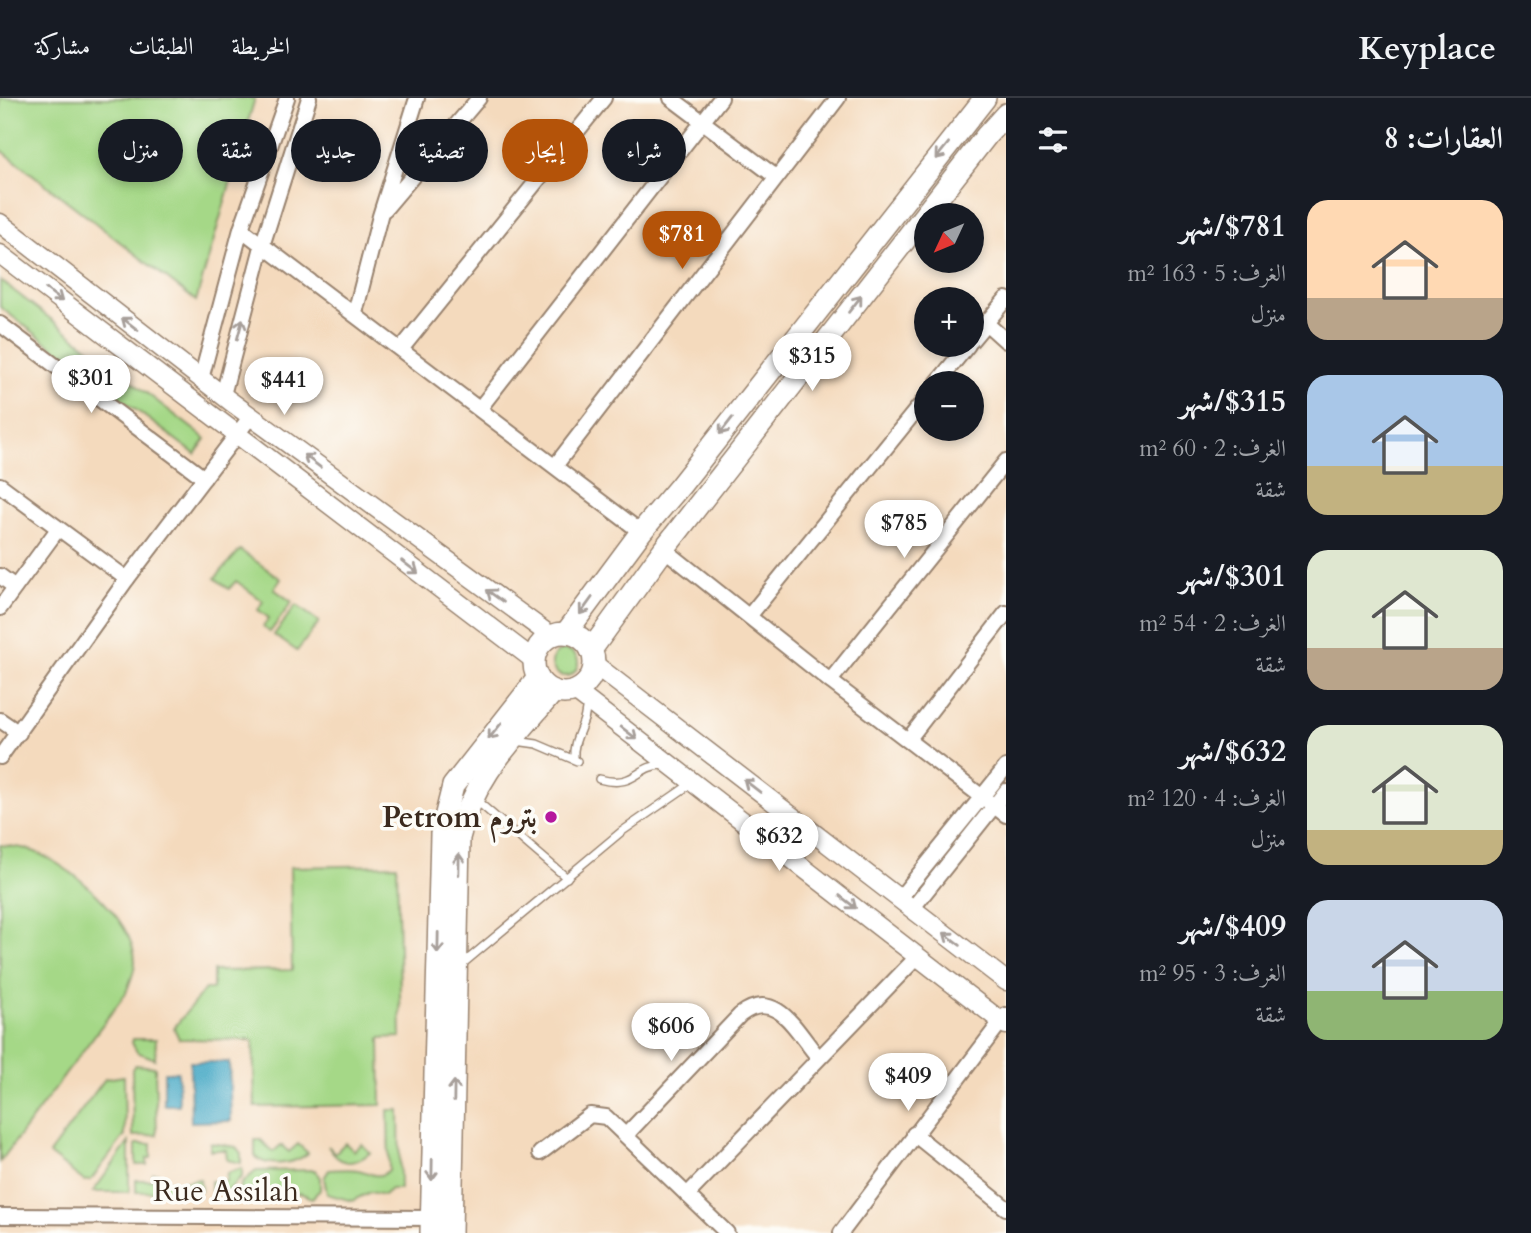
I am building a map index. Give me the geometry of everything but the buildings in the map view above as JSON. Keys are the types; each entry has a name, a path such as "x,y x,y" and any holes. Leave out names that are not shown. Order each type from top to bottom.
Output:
{"main road":[{"path":"441,1226 456,968 459,838 471,796 512,740 542,676 539,646 558,634 680,486 985,98"},
{"path":"542,676 580,695 589,681 592,657 664,549 1006,114"},
{"path":"640,532 664,549"},
{"path":"640,532 664,549"},
{"path":"558,634 583,640 592,657"},
{"path":"441,1226 441,834 446,805 465,769 542,676"}],"street":[{"path":"201,379 241,229 287,98"},
{"path":"223,395 263,243 309,98"},
{"path":"355,313 380,216 417,98"},
{"path":"380,216 479,98"},
{"path":"402,348 604,98"},
{"path":"671,98 776,177"},
{"path":"480,408 721,98"},
{"path":"555,466 838,98"},
{"path":"0,223 201,379 398,525 558,634"},
{"path":"241,229 402,348 640,532"},
{"path":"0,254 238,433 542,676"},
{"path":"984,326 1006,299"},
{"path":"986,323 1006,341"},
{"path":"0,324 204,478"},
{"path":"947,371 958,357"},
{"path":"750,615 914,413"},
{"path":"0,757 127,579 251,416"},
{"path":"830,681 1006,461"},
{"path":"0,485 127,579"},
{"path":"382,546 398,525"},
{"path":"0,608 58,529"},
{"path":"664,549 830,681 1006,815"},
{"path":"0,576 15,587"},
{"path":"908,740 1006,613"},
{"path":"592,657 1006,981"},
{"path":"580,695 1004,1020 914,1134 841,1233"},
{"path":"0,720 19,733"},
{"path":"905,904 988,802 1006,766"},
{"path":"988,802 1006,791"},
{"path":"687,1195 818,1056 918,956"},
{"path":"626,1135 740,1015 757,1005 767,1004 779,1010 818,1056"},
{"path":"540,1153 590,1115 607,1117 727,1233"},
{"path":"914,1134 1006,1208"},
{"name":"Rue Assilah","path":"0,1216 268,1218 441,1226"},
{"path":"85,1217 85,1233"},
{"path":"268,1218 268,1233"}],"lane":[{"path":"512,740 537,744 575,759 573,747 584,719 580,695"},
{"path":"599,779 625,782 658,765 670,765"},
{"path":"456,968 621,832 694,782"},
{"path":"471,796 567,878"}],"green space":[{"path":"0,98 255,98 249,119 197,119 197,182 231,182 196,301 0,149"},
{"path":"0,280 95,353 82,369 0,307"},
{"path":"100,357 206,439 195,454 88,374"},
{"path":"240,550 281,579 274,589 292,602 270,632 263,627 269,618 258,610 263,601 236,581 229,589 215,578"},
{"path":"296,605 319,622 297,651 274,635"},
{"path":"565,650 574,654 578,663 574,672 565,676 556,672 552,663 556,654"},
{"path":"0,845 27,849 43,855 78,878 96,894 124,927 132,945 135,962 126,993 0,1162"},
{"path":"397,865 401,1037 380,1038 381,1105 255,1107 253,1040 179,1039 174,1028 205,989 213,989 213,971 292,970 290,867"},
{"path":"133,1039 156,1039 155,1059 137,1052 132,1043"},
{"path":"135,1065 155,1067 157,1135 133,1136 132,1069"},
{"path":"124,1076 125,1135 91,1180 84,1181 49,1154 105,1079"},
{"path":"388,1110 399,1110 400,1189 391,1189 384,1195 370,1192 352,1201 327,1194 324,1178 329,1170 355,1169 381,1175 389,1170"},
{"path":"255,1140 261,1140 273,1152 281,1145 289,1152 298,1144 308,1153 289,1162 267,1163 255,1157"},
{"path":"129,1142 129,1192 93,1192"},
{"path":"210,1143 236,1147 241,1153 241,1163 227,1160 226,1150 210,1150"},
{"path":"345,1143 354,1151 362,1144 370,1153 358,1160 347,1162 332,1153 328,1146 335,1153"},
{"path":"136,1144 151,1144 151,1158 147,1158 147,1165 136,1165"},
{"path":"242,1168 242,1176 228,1191 211,1191 211,1181 226,1181 227,1173"},
{"path":"315,1170 320,1178 320,1190 312,1198 300,1193 285,1197 262,1192 251,1200 240,1191 241,1184 256,1171"},
{"path":"153,1173 158,1173 158,1179 178,1183 200,1179 201,1191 136,1192 136,1180 152,1180"}],"water":[{"path":"190,1062 229,1062 231,1121 191,1122"},
{"path":"164,1072 178,1072 179,1105 164,1105"}],"place":[{"name":"Petrom بتروم","path":"551,817"}]}
